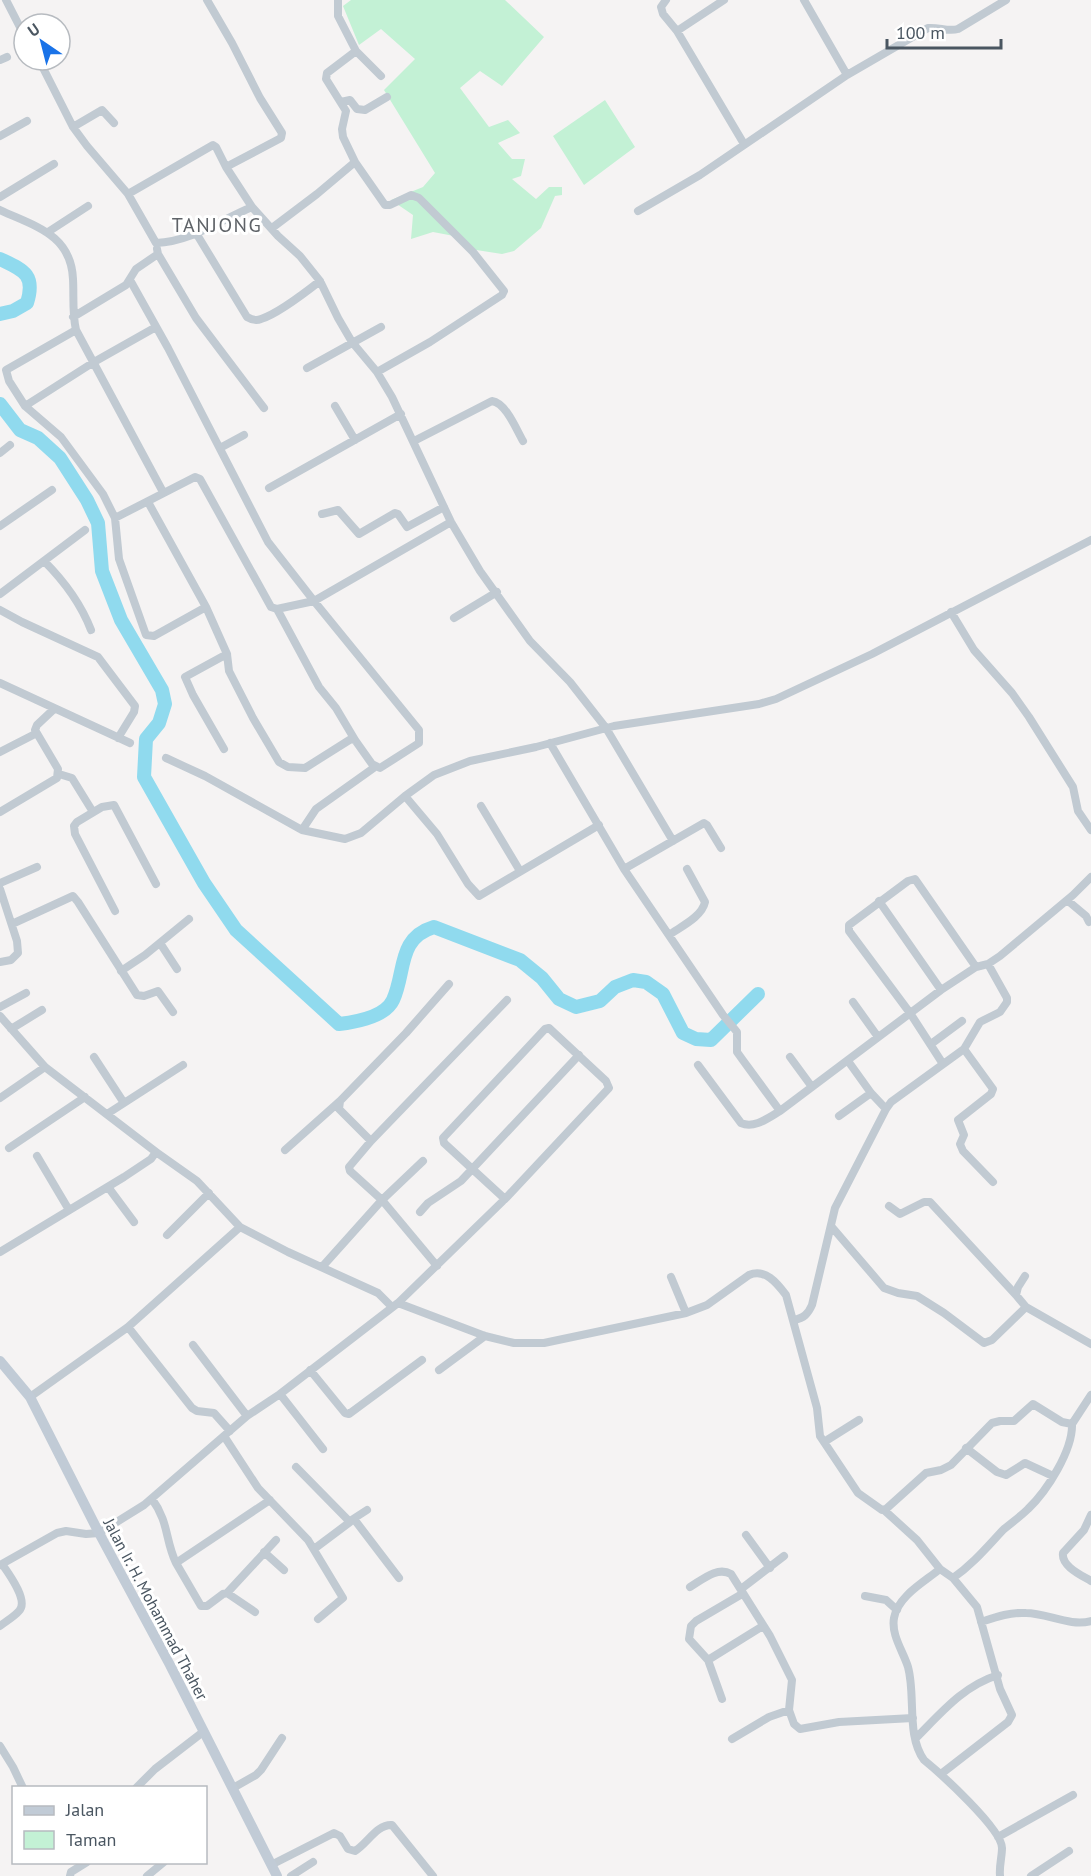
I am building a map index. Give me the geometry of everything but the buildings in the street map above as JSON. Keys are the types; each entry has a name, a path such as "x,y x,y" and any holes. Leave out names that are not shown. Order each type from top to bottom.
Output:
{"main road":[{"name":"Jalan Ir. H. Mohammad Thaher","path":"0,1361 30,1397 277,1876"}],"street":[{"path":"207,0 260,98 282,133 281,138 226,167"},
{"path":"677,31 724,0"},
{"path":"804,0 847,75"},
{"path":"638,211 700,175 847,75 928,28 935,27 950,31 958,29 1006,0"},
{"path":"340,2 339,18 356,51 381,76"},
{"path":"661,2 663,14 677,31 744,144"},
{"path":"356,51 326,76 346,111 342,129 343,137 355,162 385,205 411,195 419,198 473,252 504,291 502,295 430,342 377,372"},
{"path":"45,72 73,127 87,147 128,194 156,243 158,254 196,318 264,408"},
{"path":"341,102 350,100 357,109 365,110 387,97"},
{"path":"73,127 102,110 114,123"},
{"path":"0,136 27,121"},
{"path":"128,194 213,145 216,147 252,207 300,256 320,281 352,342 377,372 401,414 444,507 480,571 530,641 570,682 606,728 673,841"},
{"path":"272,228 355,162"},
{"path":"0,197 54,164"},
{"path":"48,232 88,206"},
{"path":"156,243 173,241 196,233 252,207"},
{"path":"0,210 48,232 61,243 70,261 73,277 76,330 163,492"},
{"path":"196,233 247,317 252,320 260,320 271,314 320,281"},
{"path":"74,317 126,285 135,269 158,254"},
{"path":"130,280 268,542 420,733 419,743 383,767 375,767 316,809 302,830"},
{"path":"25,406 94,362 156,327"},
{"path":"307,368 381,327"},
{"path":"76,330 6,369 9,381 25,406 61,436 95,481 115,518 118,559 146,635 154,636 206,608"},
{"path":"414,441 492,401 502,406 523,441"},
{"path":"335,406 355,440"},
{"path":"269,488 401,414"},
{"path":"220,448 244,435"},
{"path":"0,453 10,445"},
{"path":"115,518 195,477 200,479 271,607 277,609 314,601 452,522"},
{"path":"0,526 52,490"},
{"path":"148,502 206,608 227,654 229,671 279,762 288,767 305,768 345,741 355,740"},
{"path":"322,514 338,510 359,534 395,513 408,527 444,507"},
{"path":"0,594 85,530"},
{"path":"165,758 205,776 302,830 345,839 354,837 434,775 470,761 606,728 759,704 776,699 872,654 1091,540"},
{"path":"44,561 60,577 85,615 91,630"},
{"path":"454,618 497,592"},
{"path":"0,609 22,622 91,652 104,663 135,706 134,712 118,738"},
{"path":"277,609 319,687 336,708 375,767"},
{"path":"951,612 975,650 1012,693 1041,736 1073,787 1078,811 1091,830"},
{"path":"224,749 193,695 186,677 227,654"},
{"path":"0,683 130,743"},
{"path":"54,709 35,727 35,734 56,765 59,774"},
{"path":"0,752 35,734"},
{"path":"550,743 624,869 736,1029 739,1036 737,1052 780,1112"},
{"path":"0,812 54,781 59,774"},
{"path":"59,774 72,778 93,812"},
{"path":"405,796 437,834 475,894 479,896 599,825"},
{"path":"115,911 73,830 77,822 93,812 110,805 114,806 156,884"},
{"path":"481,806 519,871"},
{"path":"624,869 706,824 722,848"},
{"path":"0,883 37,867"},
{"path":"669,935 705,906 687,869"},
{"path":"698,1065 741,1123 747,1126 756,1124 780,1112 941,990 976,967 988,964 1000,956 1070,898 1091,877"},
{"path":"943,1064 932,1044 848,928 854,920 908,881 915,879 976,967"},
{"path":"0,889 17,941 18,953 11,960 0,962"},
{"path":"12,924 73,896 137,995 144,996 158,991 173,1012"},
{"path":"1070,898 1089,922"},
{"path":"879,902 941,990"},
{"path":"121,971 189,919"},
{"path":"160,943 177,969"},
{"path":"794,1320 809,1313 835,1208 886,1109 891,1102 964,1049 980,1022 1000,1012 1007,1002 988,964"},
{"path":"285,1150 340,1101 406,1033 449,984"},
{"path":"0,1007 26,993"},
{"path":"437,1266 382,1200 349,1168 371,1141 507,1000"},
{"path":"853,1002 878,1037"},
{"path":"11,1029 42,1010"},
{"path":"0,1016 45,1067 197,1181 240,1227 288,1252 378,1293 395,1305 485,1336 514,1343 544,1343 686,1313 707,1305 755,1272 777,1282 786,1295 794,1320 800,1351 817,1408 819,1432 824,1442 858,1493 876,1507 884,1510 916,1540 977,1607 1000,1689 1012,1712 1012,1718 941,1774"},
{"path":"932,1044 962,1021"},
{"path":"0,1626 21,1610 23,1605 13,1580 1,1564 57,1533 66,1531 99,1533 152,1499 247,1416 280,1394 395,1305 505,1199 609,1088 606,1082 579,1055 553,1030 547,1028 443,1138 444,1143 505,1199"},
{"path":"964,1049 993,1089 991,1094 958,1120 964,1135 960,1144 963,1151 993,1182"},
{"path":"420,1212 434,1198 455,1186 579,1055"},
{"path":"94,1057 124,1103"},
{"path":"790,1057 812,1087"},
{"path":"848,1061 871,1093 886,1109"},
{"path":"107,1114 183,1065"},
{"path":"0,1098 45,1067"},
{"path":"839,1116 871,1093"},
{"path":"9,1148 85,1097"},
{"path":"340,1101 338,1105 342,1112 371,1141"},
{"path":"0,1252 108,1187 151,1159 156,1152"},
{"path":"37,1156 69,1210"},
{"path":"322,1267 382,1200 423,1161"},
{"path":"108,1187 134,1222"},
{"path":"167,1235 209,1193"},
{"path":"889,1206 900,1214 924,1202 930,1202 1026,1307 1091,1344"},
{"path":"831,1226 884,1287 898,1293 917,1296 984,1343 992,1340 1026,1307"},
{"path":"30,1397 128,1327 240,1227"},
{"path":"1016,1296 1018,1287 1025,1276"},
{"path":"670,1277 686,1313"},
{"path":"128,1327 192,1408 197,1411 214,1413 258,1488 314,1549 343,1598 318,1619"},
{"path":"439,1370 485,1336"},
{"path":"193,1345 247,1416"},
{"path":"310,1370 345,1413 349,1414 422,1360"},
{"path":"280,1394 323,1449"},
{"path":"952,1578 978,1559 1005,1528 1029,1509 1053,1476 1073,1434 1072,1424 1091,1395"},
{"path":"884,1510 926,1473 951,1465 992,1423 1014,1421 1033,1404 1062,1422 1072,1424"},
{"path":"824,1442 859,1420"},
{"path":"966,1448 997,1472 1006,1475 1025,1463 1053,1476"},
{"path":"296,1467 352,1520 399,1578"},
{"path":"152,1499 168,1531 170,1551 201,1606 207,1606 227,1593 276,1540"},
{"path":"176,1563 270,1500"},
{"path":"314,1549 367,1510"},
{"path":"1091,1515 1084,1530 1063,1552 1062,1557 1072,1569 1091,1581"},
{"path":"746,1535 770,1568"},
{"path":"264,1552 284,1570"},
{"path":"722,1699 708,1660 689,1639 691,1626 742,1592 784,1556"},
{"path":"940,1569 909,1594 897,1610 894,1628 910,1675 914,1702 912,1724 920,1754 964,1795 998,1837 1002,1848 1000,1876"},
{"path":"690,1587 719,1571 731,1574 775,1644 792,1680 789,1710 794,1724 800,1729 839,1722 913,1718"},
{"path":"227,1593 255,1612"},
{"path":"866,1596 886,1600 897,1610"},
{"path":"981,1622 1005,1614 1028,1613 1060,1620 1091,1621"},
{"path":"708,1660 763,1626"},
{"path":"916,1738 960,1695 984,1680 998,1676"},
{"path":"732,1739 769,1717 789,1710"},
{"path":"138,1786 155,1769 203,1732"},
{"path":"233,1788 261,1770 282,1738"},
{"path":"0,1746 22,1786"},
{"path":"998,1837 1073,1794"},
{"path":"271,1865 334,1833 340,1836 348,1850 355,1851 388,1824 392,1825 433,1876"},
{"path":"1031,1876 1069,1851"},
{"path":"291,1876 313,1862"},
{"path":"70,1876 72,1872 85,1864"},
{"path":"147,1876 163,1864"}],"green space":[{"path":"351,0 505,0 544,37 502,86 480,71 460,88 489,127 508,120 520,133 498,143 512,159 525,159 521,176 512,179 536,199 549,187 562,187 562,195 555,196 541,228 514,251 502,254 470,249 454,236 433,232 411,239 413,215 391,200 423,187 435,173 384,90 415,59 381,29 359,45 343,6"},
{"path":"605,100 635,147 584,185 553,136"}],"waterway":[{"path":"0,259 26,274 30,285 27,303 13,311 0,314"},
{"path":"0,404 20,430 38,438 60,458 87,500 98,523 102,571 121,620 162,690 165,704 159,723 146,739 144,777 204,883 236,930 339,1024 369,1018 389,1006 397,989 408,948 422,932 434,927 520,960 542,978 559,999 576,1007 600,1001 615,987 633,980 646,982 663,994 683,1033 696,1039 711,1040 758,994"}],"district":[{"name":"TANJONG","path":"217,225"}]}
